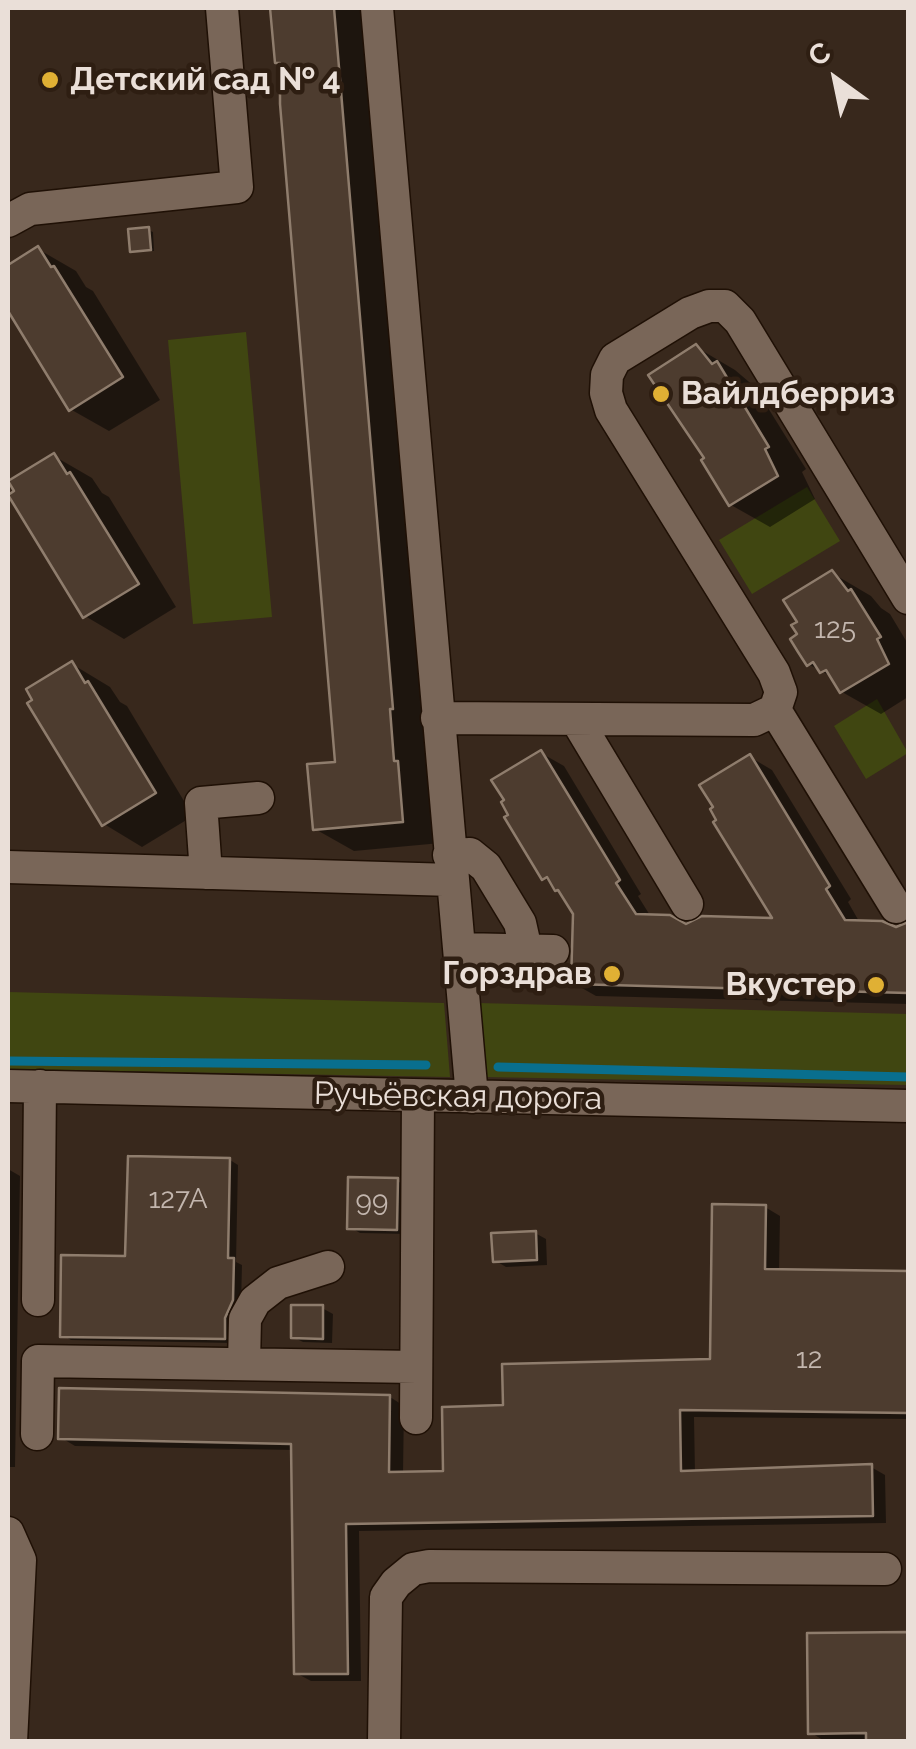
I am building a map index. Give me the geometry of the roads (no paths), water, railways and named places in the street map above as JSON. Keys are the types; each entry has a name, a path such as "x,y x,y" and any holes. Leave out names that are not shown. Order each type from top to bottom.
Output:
{"street":[{"path":"8,221 30,209 237,188 222,8"},
{"path":"376,8 472,1097"},
{"path":"896,907 776,710 781,692 774,673 611,410 606,375 616,359 690,313 708,306 725,306 740,321 908,598"},
{"path":"437,718 754,720 776,710"},
{"path":"576,719 686,904"},
{"path":"206,873 201,803 258,798"},
{"path":"8,867 206,873 450,868 470,854 486,868 540,951 460,949"},
{"name":"Ручьёвская дорога","path":"8,1086 908,1106"},
{"path":"38,1300 40,1086"},
{"path":"416,1418 418,1096"},
{"path":"244,1364 245,1318 256,1301 278,1284 328,1267"},
{"path":"37,1434 38,1361 416,1367"},
{"path":"8,1532 20,1560 11,1742"},
{"path":"384,1742 386,1597 413,1570 429,1566 885,1568"}],"waterway":[{"path":"8,1061 426,1065"},
{"path":"498,1067 908,1077"}],"place":[{"name":"Детский сад № 4","path":"50,80"},
{"name":"Вайлдберриз","path":"661,394"},
{"name":"Горздрав","path":"612,974"},
{"name":"Вкустер","path":"876,985"}]}
